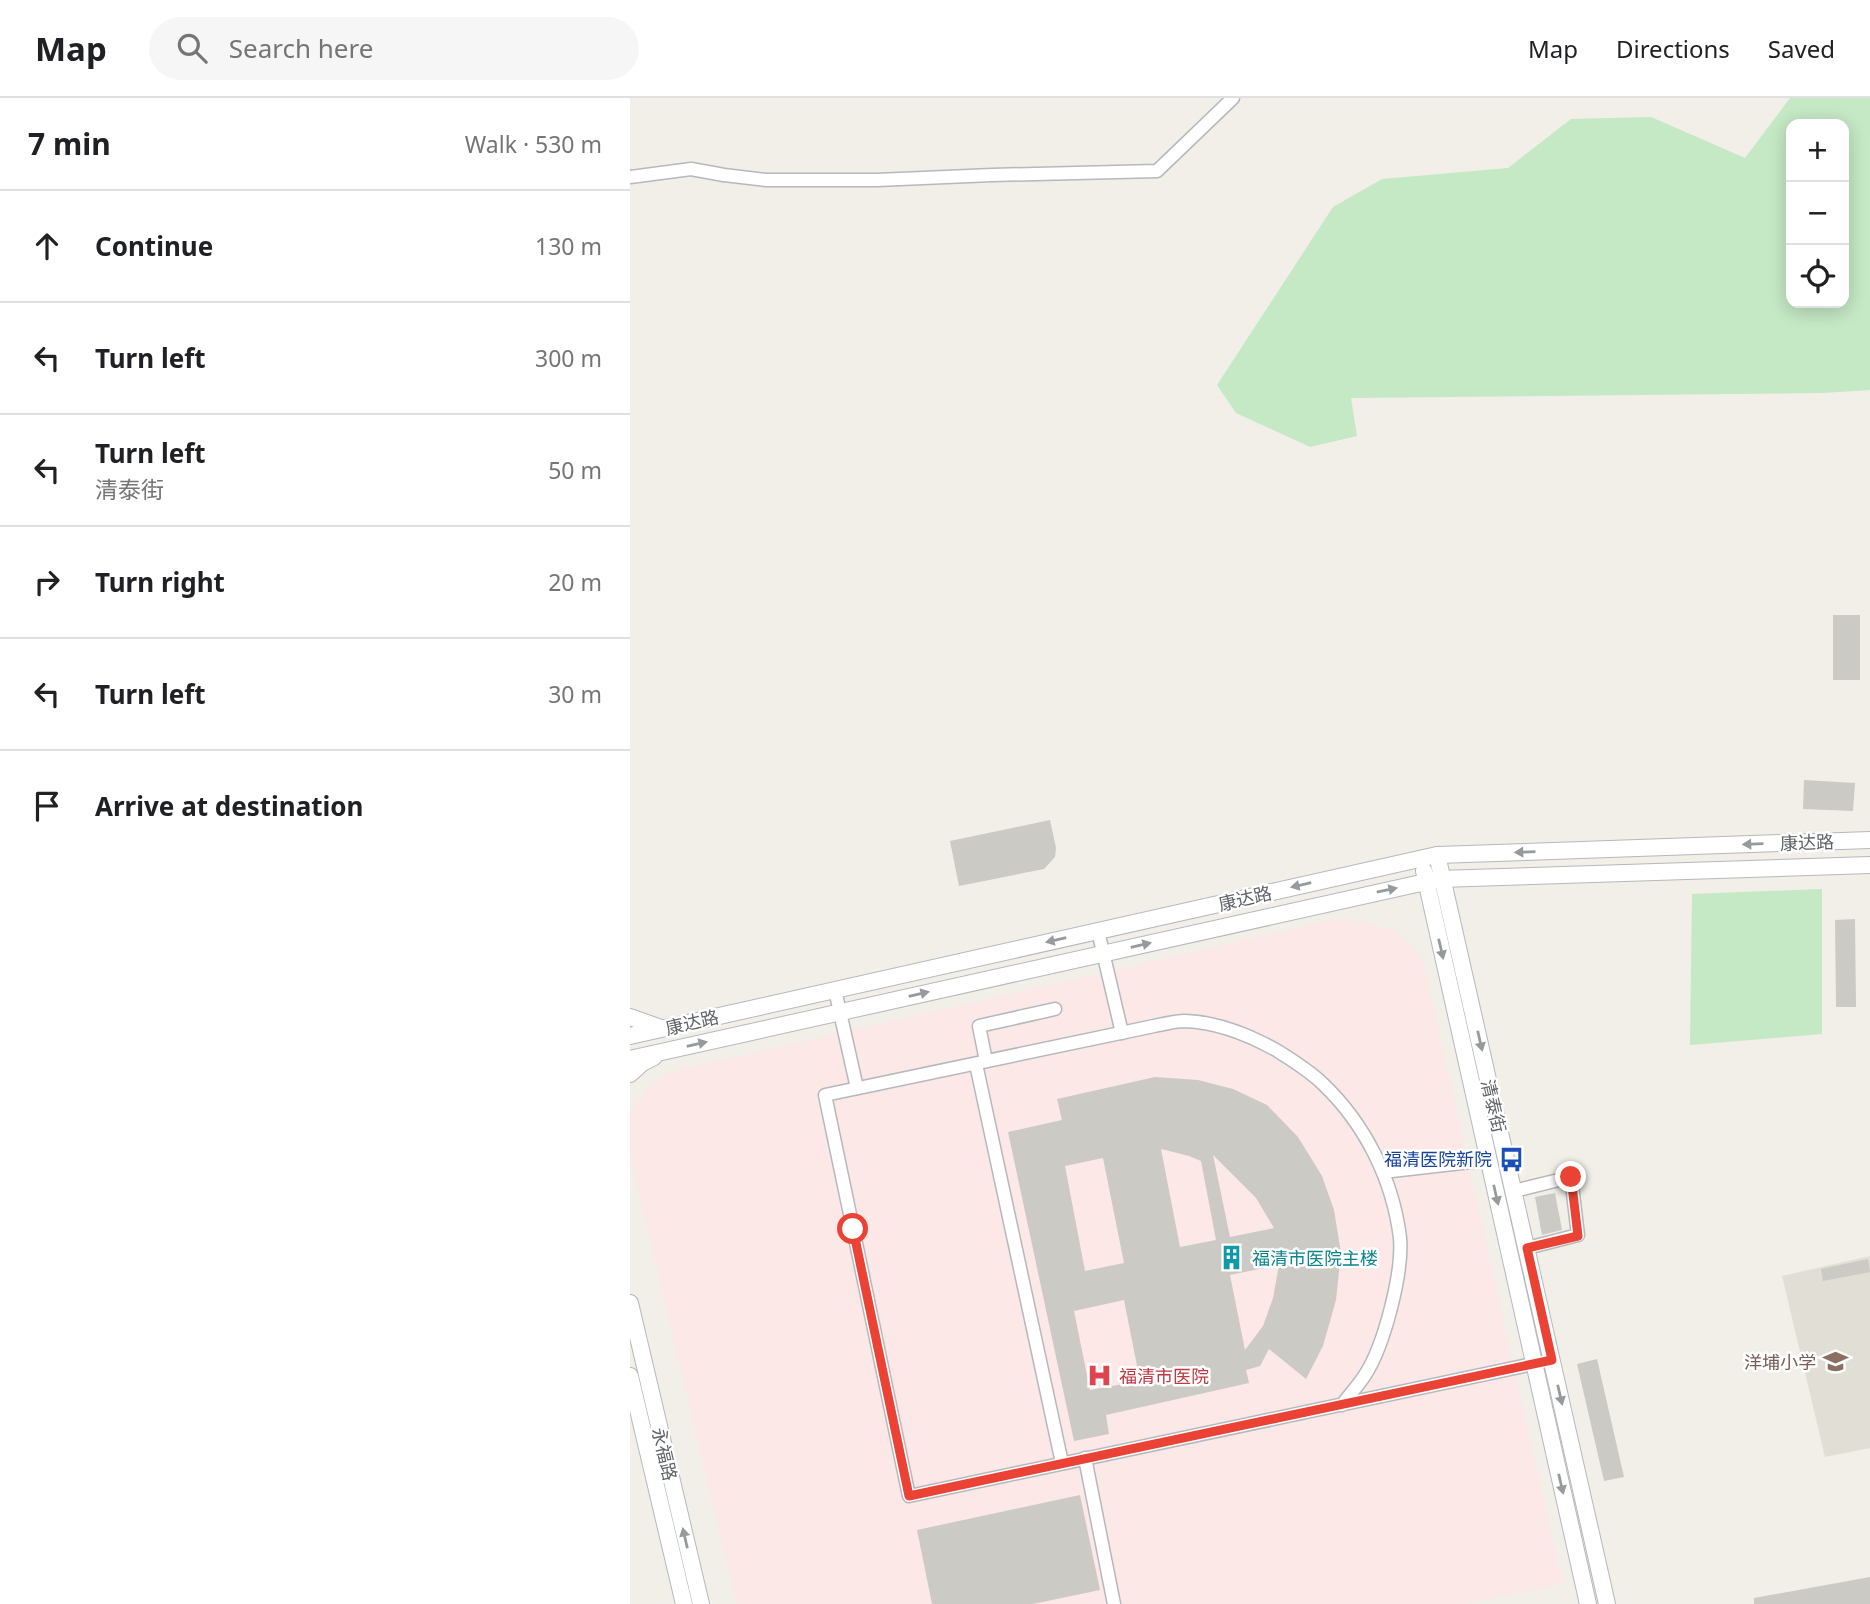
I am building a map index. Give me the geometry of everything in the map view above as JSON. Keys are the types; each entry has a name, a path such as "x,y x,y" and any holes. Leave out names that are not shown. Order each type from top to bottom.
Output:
{"street":[{"path":"630,177 691,169 766,180 877,180 1157,171 1233,98"},
{"name":"康达路","path":"630,1036 1437,855 1870,840"},
{"name":"清泰街","path":"1437,855 1608,1604"},
{"name":"清泰街","path":"1420,859 1588,1604"},
{"name":"康达路","path":"630,1059 1443,879 1870,866"},
{"path":"1098,931 1122,1033"},
{"path":"835,990 857,1088"},
{"path":"1055,1009 978,1026 981,1062 1062,1463"},
{"path":"630,1017 664,1028"},
{"path":"1342,1405 1366,1374 1382,1335 1396,1289 1400,1240 1393,1199 1373,1151 1345,1106 1322,1082 1287,1057 1251,1037 1217,1026 1185,1021 825,1095 909,1496 1085,1458 1342,1405 1552,1360"},
{"path":"630,1074 642,1063 669,1050"},
{"path":"1383,1172 1488,1160"},
{"path":"1514,1191 1571,1177 1578,1236 1527,1248"},
{"name":"永福路","path":"630,1303 701,1604"},
{"name":"永福路","path":"630,1377 684,1604"},
{"path":"1085,1458 1114,1604"}],"shaded area":[{"name":"福清市医院","path":"1342,918 1392,929 1423,961 1562,1584 1464,1604 737,1604 633,1168 631,1109 651,1084 671,1072"},
{"name":"洋埔小学","path":"1870,1256 1870,1448 1825,1457 1782,1276"}],"green space":[{"path":"1790,98 1870,98 1870,390 1823,393 1351,398 1357,436 1310,447 1236,413 1217,385 1333,207 1382,179 1508,168 1571,119 1651,117 1745,158"},
{"path":"1822,889 1822,1034 1690,1045 1692,894"}],"building":[{"path":"1833,615 1860,615 1860,680 1833,680"},
{"path":"1804,780 1855,783 1853,811 1803,809"},
{"path":"1050,820 1056,848 1055,857 1044,869 959,886 950,841"},
{"path":"1855,919 1856,1007 1836,1007 1835,920"},
{"name":"福清市医院主楼","path":"1155,1077 1198,1080 1233,1089 1267,1105 1298,1137 1322,1176 1334,1210 1341,1253 1336,1300 1323,1346 1306,1379 1269,1349 1260,1366 1246,1370 1249,1383 1106,1415 1109,1434 1074,1441 1008,1132 1062,1120 1057,1099","holes":["1161,1149 1201,1161 1216,1240 1180,1247","1213,1155 1256,1198 1274,1228 1230,1237","1103,1158 1124,1263 1085,1271 1065,1166","1279,1265 1273,1298 1263,1326 1245,1350 1230,1275","1124,1300 1140,1381 1090,1390 1074,1311"]},
{"path":"1555,1193 1562,1230 1542,1235 1535,1197"},
{"path":"1868,1259 1870,1272 1823,1281 1821,1269"},
{"path":"1597,1359 1624,1477 1604,1481 1577,1364"},
{"path":"1080,1495 1100,1590 1033,1604 932,1604 917,1530"},
{"path":"1870,1577 1870,1604 1754,1604 1754,1598"}],"place":[{"name":"福清医院新院","path":"1512,1159"},
{"name":"福清市医院主楼","path":"1232,1258"},
{"name":"洋埔小学","path":"1836,1362"},
{"name":"福清市医院","path":"1099,1376"}],"route":[{"path":"853,1229 909,1496 1552,1360 1527,1248 1578,1236 1571,1177"}]}
